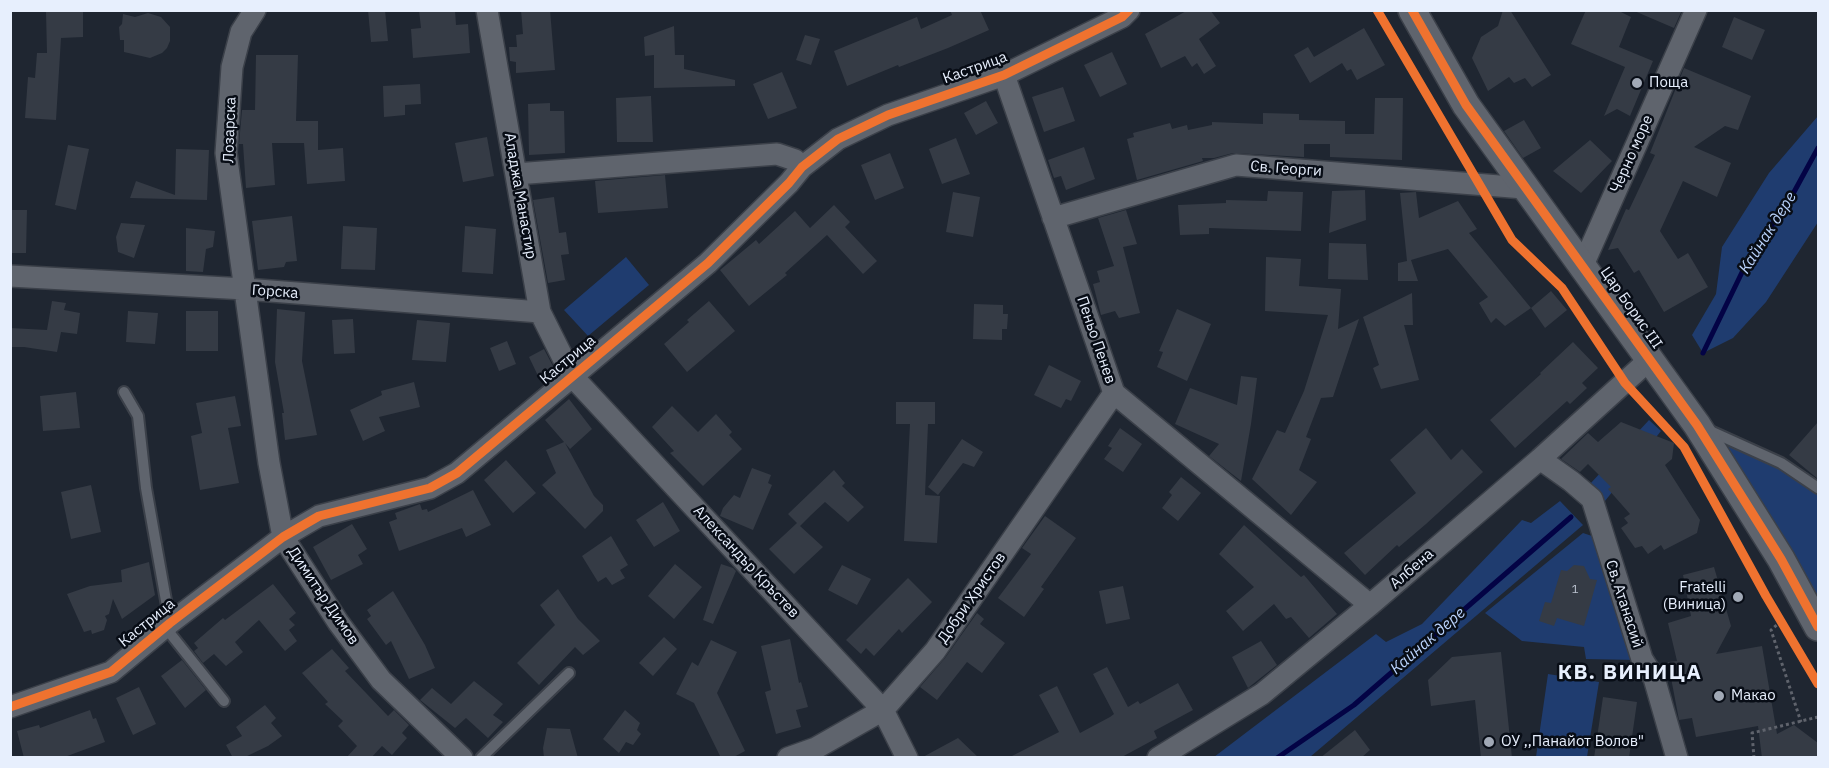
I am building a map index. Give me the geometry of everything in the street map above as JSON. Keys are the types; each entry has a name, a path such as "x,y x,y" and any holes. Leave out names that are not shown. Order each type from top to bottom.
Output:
{"street":[{"name":"Лозарска","path":"245,290 226,153 232,67 241,32 255,10"},
{"name":"Аладжа Манастир","path":"487,10 540,312 572,376"},
{"name":"Кастрица","path":"10,708 111,672 283,537 319,516 430,488 457,473 708,263 789,183 802,167 838,139 888,115 1004,75 1122,17 1130,10"},
{"name":"Цар Борис III","path":"1412,10 1466,105 1697,425 1781,559 1818,627"},
{"name":"Черно море","path":"1583,265 1696,10"},
{"name":"Пеньо Пенев","path":"1004,75 1114,393 1370,605"},
{"path":"516,174 777,154 795,160 802,167"},
{"name":"Св. Георги","path":"1053,218 1236,165 1524,188"},
{"name":"Горска","path":"10,276 245,290 540,312"},
{"name":"Димитър Димов","path":"245,290 283,537 338,622 381,680 462,758"},
{"name":"Албена","path":"1158,758 1262,694 1540,459 1650,360"},
{"name":"Александър Кръстев","path":"572,376 883,710 907,758"},
{"name":"Добри Христов","path":"788,758 816,748 883,710 935,651 1114,393"},
{"name":"Св. Атанасий","path":"1540,459 1592,499 1642,659 1654,678 1677,758"}],"lane":[{"path":"124,392 138,416 146,488 168,625 224,701"},
{"path":"1697,425 1781,463 1818,488"},
{"path":"481,758 569,673"}],"path":[{"path":"1779,617 1786,630"},
{"path":"1779,617 1771,630 1801,722"},
{"path":"1754,758 1752,733 1818,717"}],"shaded area":[{"path":"1818,116 1818,222 1766,302 1733,338 1703,353 1692,335 1716,294 1722,247 1769,173"},
{"path":"626,257 649,285 588,336 564,310"},
{"path":"1649,420 1661,431 1605,501 1590,484"},
{"path":"1697,425 1818,488 1818,628"},
{"path":"1560,501 1583,525 1310,757 1214,757 1376,634 1386,642 1422,624 1522,520 1531,523"},
{"path":"1583,533 1598,538 1637,660 1586,659 1584,647 1522,641 1485,613"},
{"path":"1548,674 1599,682 1587,757 1536,757"}],"building":[{"path":"368,10 385,10 388,41 371,42"},
{"path":"419,10 455,10 456,25 468,24 470,53 413,58 411,29 421,28"},
{"path":"521,10 550,10 555,70 516,73 516,62 510,61 509,47 517,47 516,35 523,34"},
{"path":"950,10 980,10 989,30 847,86 834,51 917,17 921,29 952,15"},
{"path":"1188,10 1210,10 1220,23 1199,39 1216,66 1204,74 1197,63 1192,67 1185,56 1161,68 1145,34"},
{"path":"1503,10 1510,10 1551,75 1532,87 1525,78 1514,83 1509,77 1488,91 1472,58 1481,37 1498,26"},
{"path":"1586,10 1617,10 1631,17 1619,47 1653,61 1630,116 1617,109 1604,116 1625,67 1571,44"},
{"path":"1632,10 1682,10 1674,28"},
{"path":"46,12 83,12 83,37 61,38 56,120 25,118 28,77 35,78 37,53 47,53"},
{"path":"148,13 161,17 170,27 170,41 167,48 150,58 124,52 124,40 120,40 119,27 122,24 123,14 135,17"},
{"path":"1734,17 1765,30 1752,60 1722,47"},
{"path":"674,26 675,55 684,55 684,69 735,80 735,86 654,88 654,55 645,56 644,37"},
{"path":"1364,28 1385,65 1357,80 1351,69 1347,71 1342,63 1310,83 1294,55 1308,47 1314,57"},
{"path":"805,35 820,39 811,65 796,60"},
{"path":"1112,52 1127,84 1100,97 1084,65"},
{"path":"256,55 298,55 296,121 318,121 318,150 343,148 345,181 307,184 304,143 272,143 275,185 246,188 243,144 239,144 242,110 255,110"},
{"path":"1684,68 1751,96 1738,130 1725,126 1694,147 1731,163 1717,197 1683,181 1660,231 1678,259 1688,253 1708,287 1664,312 1639,270 1634,273 1618,248 1608,250 1626,209 1629,210 1655,155 1650,153"},
{"path":"782,72 797,108 768,119 753,84"},
{"path":"420,84 421,104 405,105 405,115 384,117 383,86"},
{"path":"1063,87 1075,121 1044,132 1032,97"},
{"path":"651,96 653,142 617,142 616,98"},
{"path":"1375,98 1403,98 1402,160 1330,157 1330,144 1304,144 1304,157 1233,153 1214,158 1202,158 1203,161 1137,180 1127,139 1134,137 1133,133 1170,123 1172,129 1187,125 1188,130 1212,125 1212,122 1263,124 1263,113 1299,114 1299,120 1345,121 1345,134 1374,134"},
{"path":"986,101 998,123 976,135 964,113"},
{"path":"550,103 550,111 564,111 565,153 529,155 528,104"},
{"path":"1524,120 1541,148 1523,158 1504,131"},
{"path":"487,137 494,176 463,182 455,143"},
{"path":"956,138 970,174 942,184 929,149"},
{"path":"1590,140 1612,161 1581,193 1553,171"},
{"path":"68,145 89,149 76,210 55,205"},
{"path":"1084,147 1095,179 1066,190 1061,176 1054,178 1048,160"},
{"path":"176,149 209,150 207,200 130,198 136,181 175,195"},
{"path":"890,153 904,188 875,200 861,165"},
{"path":"665,175 668,208 598,213 595,181"},
{"path":"1365,190 1366,220 1329,233 1332,191"},
{"path":"1268,191 1303,192 1301,231 1209,228 1209,234 1180,235 1178,205 1226,203 1226,200 1267,201"},
{"path":"953,192 980,197 973,237 946,232"},
{"path":"1416,192 1419,218 1458,201 1477,229 1469,233 1531,308 1505,326 1496,318 1491,323 1479,303 1488,297 1448,249 1411,260 1418,281 1398,281 1398,263 1407,261 1400,193"},
{"path":"554,197 559,233 566,232 569,254 561,255 565,280 548,283 533,200"},
{"path":"834,205 850,222 845,227 877,261 863,274 827,235 785,273 787,275 749,306 720,270 756,240 759,244 795,211 810,228"},
{"path":"10,210 27,210 26,253 10,253"},
{"path":"1126,210 1137,244 1123,247 1140,313 1119,318 1115,311 1101,315 1093,284 1100,282 1097,271 1114,266 1098,218"},
{"path":"292,216 297,261 286,262 284,267 258,270 252,221"},
{"path":"121,223 145,225 134,258 118,252 116,237"},
{"path":"343,226 377,228 375,270 341,269"},
{"path":"465,226 496,229 493,274 462,272"},
{"path":"186,228 215,231 213,247 206,249 203,272 186,271"},
{"path":"1329,243 1366,244 1368,280 1328,279"},
{"path":"1266,257 1301,259 1299,286 1341,289 1338,329 1359,319 1333,397 1321,398 1306,437 1311,439 1299,470 1317,482 1291,515 1252,479 1277,430 1285,433 1304,391 1328,315 1265,311"},
{"path":"1551,291 1567,310 1545,328 1531,308"},
{"path":"1412,293 1413,325 1404,325 1419,380 1381,389 1373,368 1379,365 1363,317"},
{"path":"52,301 66,303 64,310 80,313 77,334 61,332 57,352 10,347 10,328 47,330"},
{"path":"709,301 735,331 687,372 664,344"},
{"path":"974,304 1003,305 1003,314 1008,314 1007,329 1002,329 1002,340 973,339"},
{"path":"277,309 305,312 302,361 317,435 285,440 282,413 284,413 275,362"},
{"path":"1177,309 1211,324 1187,381 1157,367 1163,352 1159,351"},
{"path":"128,311 158,313 155,344 126,342"},
{"path":"186,311 218,311 218,351 186,351"},
{"path":"353,319 355,353 334,354 332,320"},
{"path":"417,320 450,323 446,362 412,360"},
{"path":"507,341 516,364 499,371 490,348"},
{"path":"1573,342 1598,368 1582,383 1587,388 1570,404 1567,401 1515,448 1490,420"},
{"path":"544,349 556,372 540,380 529,357"},
{"path":"1049,365 1081,381 1071,401 1066,399 1061,408 1034,395"},
{"path":"1241,376 1257,378 1241,481 1209,456 1219,444 1175,424 1190,388 1237,405"},
{"path":"414,382 420,407 379,417 385,431 363,441 350,410 382,395 381,391"},
{"path":"76,392 80,428 43,431 40,396"},
{"path":"235,396 241,426 228,428 239,483 200,490 191,436 202,433 196,403"},
{"path":"569,399 592,429 570,449 565,443 594,496 603,505 603,511 585,529 542,485 556,473 546,450 564,442 545,420"},
{"path":"896,402 935,402 935,424 928,424 925,495 940,496 937,543 904,541 910,424 896,424"},
{"path":"672,406 698,432 716,414 732,432 729,435 742,449 703,486 670,453 674,451 652,427"},
{"path":"1621,422 1674,443 1672,459 1665,465 1700,520 1697,533 1664,550 1661,545 1648,554 1642,546 1635,548 1621,528 1628,523 1624,518 1630,514 1608,489 1611,487 1588,464 1580,472 1561,459 1588,433 1598,442"},
{"path":"1818,422 1818,479 1789,455"},
{"path":"1120,428 1142,444 1123,472 1104,459 1112,448 1108,446"},
{"path":"1426,428 1451,460 1462,449 1483,472 1365,575 1344,553 1416,493 1390,460"},
{"path":"962,439 983,452 974,467 963,463 938,495 928,487"},
{"path":"506,460 536,493 513,513 484,480"},
{"path":"752,468 771,475 768,483 772,485 753,530 720,516 723,508 734,495 740,498"},
{"path":"834,470 845,483 842,486 864,507 848,522 825,502 811,515 800,526 823,547 794,574 769,549 797,523 788,514"},
{"path":"1181,477 1201,493 1178,521 1162,508 1172,495 1169,492"},
{"path":"91,485 101,532 71,539 61,492"},
{"path":"473,490 491,525 466,537 462,528 399,551 389,522 397,519 395,513 420,504 422,510 427,509 428,512"},
{"path":"663,502 680,531 654,547 636,520"},
{"path":"1045,516 1076,538 1041,587 1044,589 1024,617 998,598 1031,554 1022,548"},
{"path":"352,524 367,549 358,555 363,564 331,580 313,547"},
{"path":"1244,525 1301,577 1304,575 1337,614 1309,638 1291,617 1286,619 1274,604 1243,631 1226,611 1254,587 1219,554"},
{"path":"611,536 628,565 620,570 625,578 612,585 606,577 598,582 582,556"},
{"path":"149,562 155,595 122,619 113,599 109,614 105,616 107,620 104,630 92,634 91,630 84,632 67,594 90,586 122,582 121,570"},
{"path":"675,564 702,587 674,619 648,596"},
{"path":"721,564 736,571 713,624 703,620"},
{"path":"842,565 871,579 857,605 828,590"},
{"path":"1574,565 1584,566 1590,579 1597,580 1584,626 1557,618 1554,626 1539,621 1545,602 1551,603 1561,570 1567,571"},
{"path":"1714,567 1731,626 1716,654 1762,646 1777,734 1794,725 1818,743 1818,758 1762,758 1758,726 1696,737 1692,718 1679,720 1668,662 1677,661 1668,623 1691,616 1683,575"},
{"path":"908,578 932,602 902,633 899,629 874,656 866,648 861,654 846,640"},
{"path":"273,584 296,613 289,619 295,625 289,630 297,641 285,651 259,620 235,642 243,652 226,666 214,654 203,663 194,651 198,648 194,643 223,618 225,620"},
{"path":"1123,586 1130,619 1106,624 1099,591"},
{"path":"558,589 578,619 600,641 583,655 575,647 539,685 517,663 555,625 540,605"},
{"path":"393,591 425,645 435,668 409,679 391,641 386,645 367,619 371,616 367,610"},
{"path":"977,613 984,619 980,624 1005,643 982,673 967,662 937,700 920,687 945,658"},
{"path":"664,637 677,649 653,676 639,663"},
{"path":"790,639 799,683 801,682 808,707 796,710 801,727 776,734 765,692 771,690 761,646"},
{"path":"711,640 737,652 717,693 745,751 732,758 721,758 694,703 676,694 692,662 698,666"},
{"path":"1261,641 1277,665 1248,688 1232,657"},
{"path":"332,649 349,668 345,671 388,716 394,710 409,725 402,733 407,738 392,755 382,746 371,758 346,758 357,746 338,726 343,721 325,704 328,702 302,673"},
{"path":"1501,652 1512,758 1481,758 1475,700 1431,706 1428,680 1452,657"},
{"path":"182,660 206,690 185,708 161,676"},
{"path":"1107,667 1128,707 1138,701 1140,704 1178,683 1193,710 1154,731 1157,738 1120,758 1008,758 1059,732 1039,695 1057,686 1080,733 1114,714 1093,674"},
{"path":"474,681 503,704 493,715 503,722 488,738 466,718 455,728 420,700 432,688 451,704"},
{"path":"139,687 156,724 133,735 116,698"},
{"path":"1603,697 1637,702 1629,758 1594,758"},
{"path":"265,705 276,718 271,723 282,736 268,746 243,758 233,758 226,745 242,736 236,727"},
{"path":"90,710 93,719 96,718 105,742 62,758 24,758 17,731 39,725 40,728"},
{"path":"625,710 640,723 637,730 641,734 633,745 626,742 619,753 603,739"},
{"path":"547,728 570,729 578,758 544,758 543,748"},
{"path":"1355,730 1370,750 1361,758 1320,758"},
{"path":"958,738 979,758 921,758"}],"waterway":[{"name":"Кайнак дере","path":"1703,353 1747,262 1794,192 1818,148"},
{"name":"Кайнак дере","path":"1277,758 1354,705 1571,517"}],"cycle path":[{"path":"10,707 111,672 170,623 283,537 319,516 430,488 457,473 708,263 789,183 802,167 838,139 888,115 1004,75 1122,17 1129,10"},
{"path":"1377,10 1512,240 1562,288 1625,383 1684,447 1766,596 1818,684"},
{"path":"1412,10 1466,105 1697,425 1781,559 1818,627"}],"place":[{"name":"Поща","path":"1637,83"},
{"name":"Fratelli (Виница)","path":"1738,597"},
{"name":"Макао","path":"1719,696"},
{"name":"ОУ ,,Панайот Волов\"","path":"1489,742"}],"district":[{"name":"КВ. ВИНИЦА","path":"1630,673"}]}
